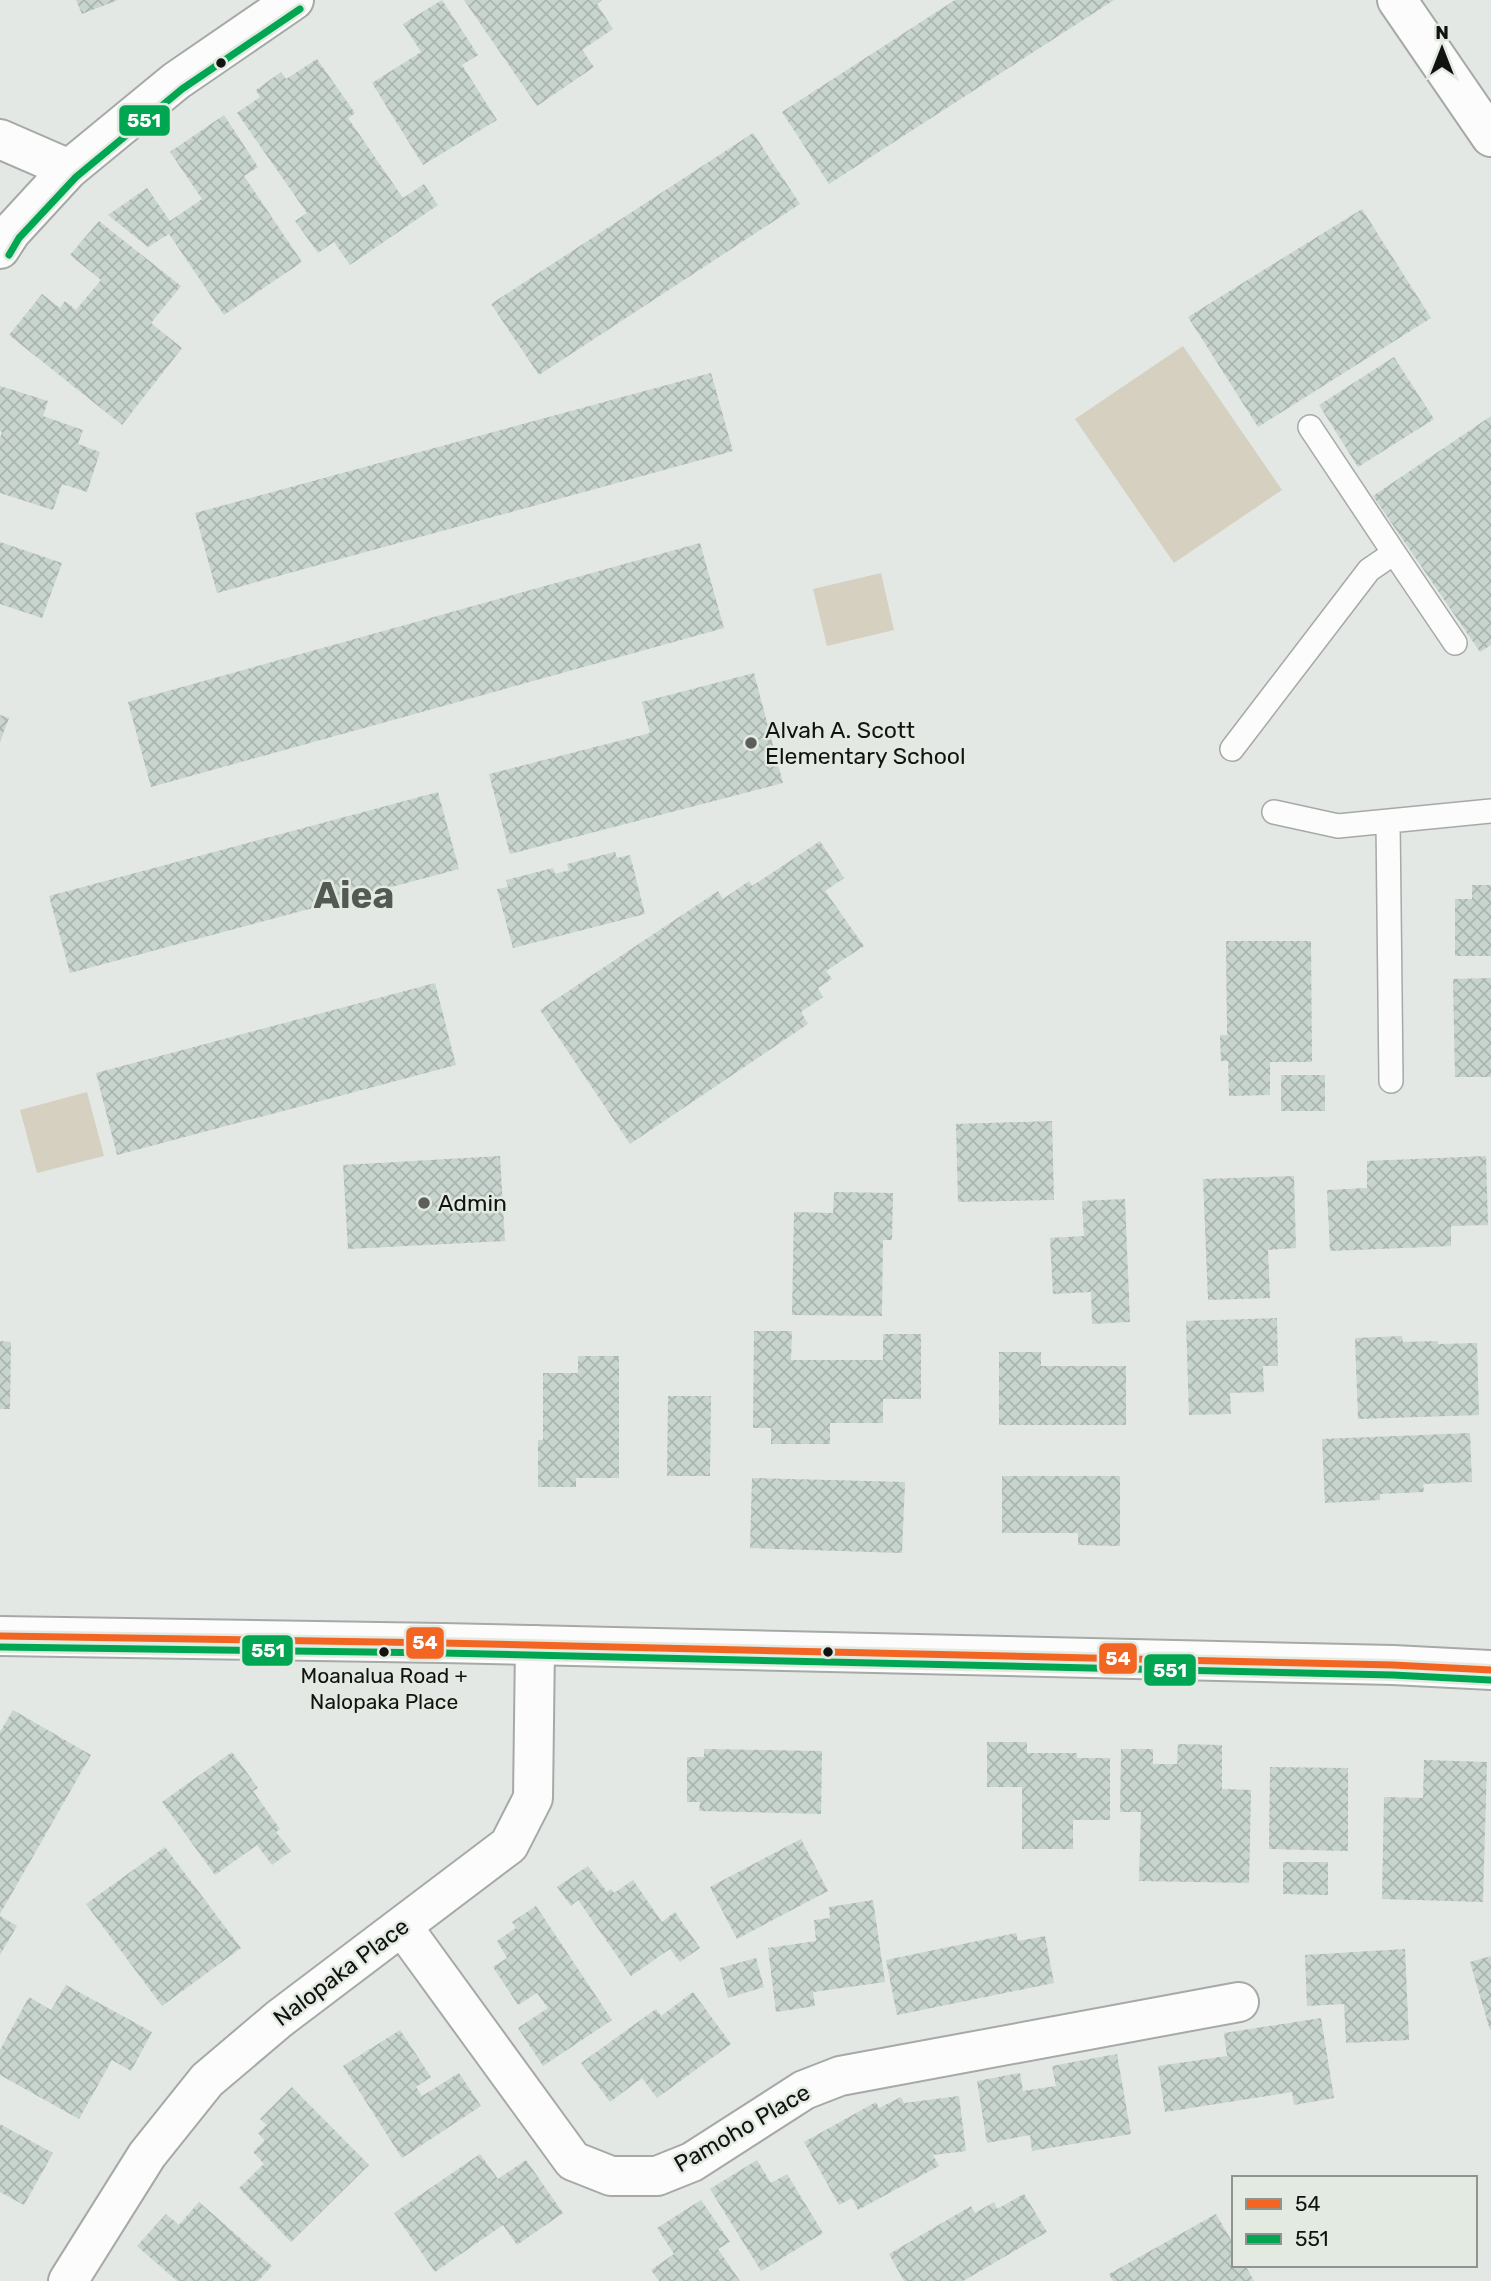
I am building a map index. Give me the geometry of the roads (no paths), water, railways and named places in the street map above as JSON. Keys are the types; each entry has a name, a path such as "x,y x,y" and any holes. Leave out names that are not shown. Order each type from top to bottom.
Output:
{"main road":[{"path":"0,249 69,169 176,81 294,0"},
{"path":"1397,0 1491,137"},
{"path":"0,139 69,169"},
{"path":"0,1636 535,1645 1393,1665 1491,1670"},
{"name":"Nalopaka Place","path":"68,2281 147,2155 207,2080 279,2019 509,1845 533,1798 535,1645"},
{"name":"Pamoho Place","path":"402,1926 573,2161 611,2176 657,2176 692,2162 804,2090 840,2076 1239,2001"}],"lane":[{"path":"1310,427 1455,643"},
{"path":"1232,749 1368,570 1394,553"},
{"path":"1274,812 1338,826 1491,811"},
{"path":"1388,821 1391,1081"}],"place":[{"name":"Alvah A. Scott Elementary School","path":"751,743"},
{"name":"Admin","path":"424,1203"},
{"name":"Moanalua Road + Nalopaka Place","path":"384,1652"}],"district":[{"name":"Aiea","path":"354,895"}]}
